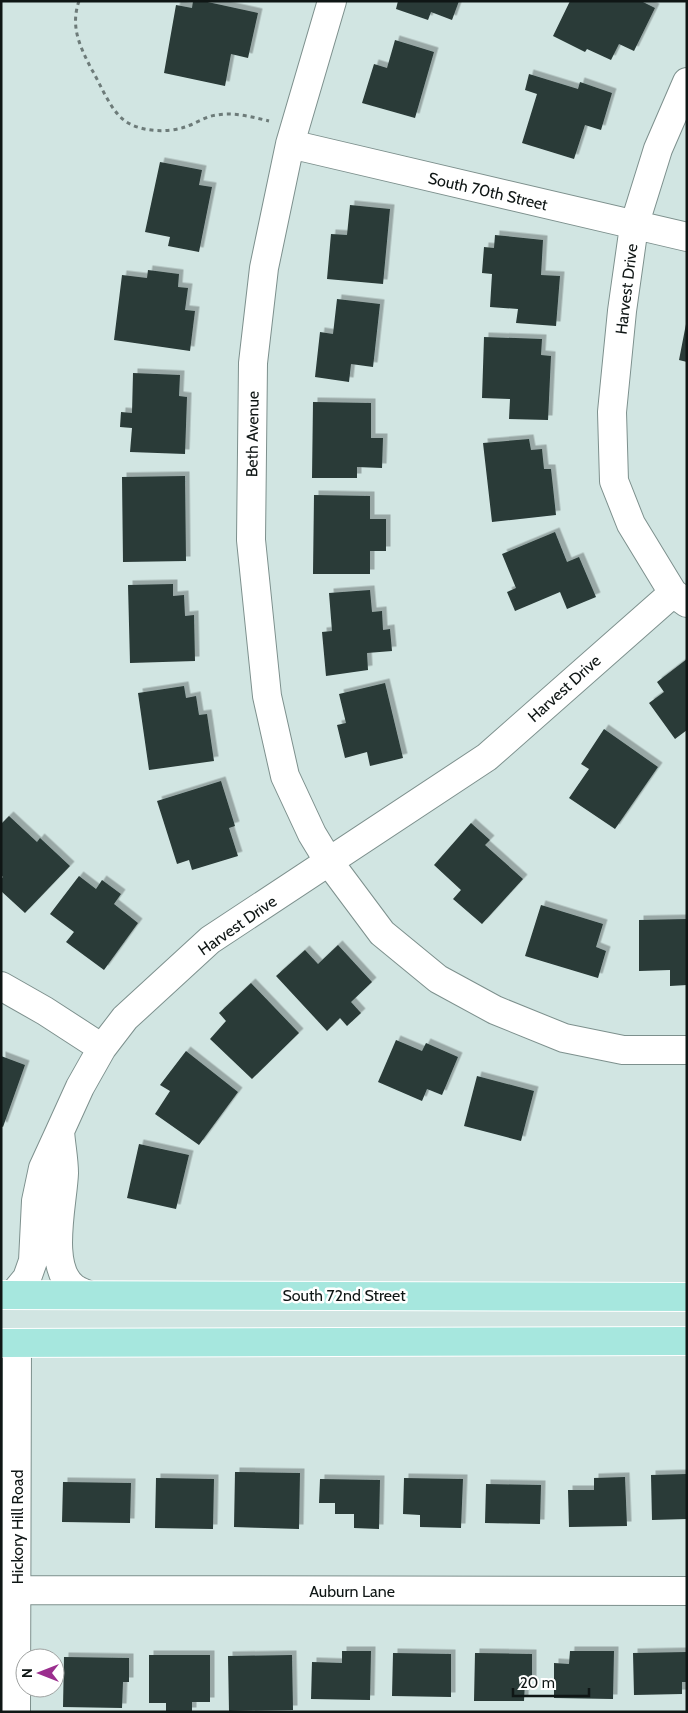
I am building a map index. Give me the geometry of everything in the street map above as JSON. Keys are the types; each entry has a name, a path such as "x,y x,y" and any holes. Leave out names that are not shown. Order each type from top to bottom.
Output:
{"main road":[{"name":"South 72nd Street","path":"7,1295 687,1297"},
{"path":"9,1343 687,1341"}],"street":[{"name":"Beth Avenue","path":"332,1 290,144 264,268 253,363 251,540 267,696 285,776 312,834 329,862 382,933 438,979 495,1010 572,1040 623,1050 687,1050"},
{"name":"Harvest Drive","path":"7,1295 27,1278 33,1261 36,1201 43,1168 80,1087 102,1048 125,1018 210,940 487,757 680,598 631,524 614,481 612,412 622,311 634,226 658,150 687,82"},
{"name":"South 70th Street","path":"290,144 687,237"},
{"path":"1,986 45,1011 102,1048"},
{"name":"Harvest Drive","path":"60,1131 64,1173 60,1200 58,1261 73,1288 88,1295"},
{"name":"Hickory Hill Road","path":"9,1343 18,1590 16,1712"},
{"name":"Auburn Lane","path":"18,1590 687,1591"}],"path":[{"path":"79,1 75,27 78,44 114,108 125,121 145,129 165,131 183,128 216,115 239,114 274,122"}],"building":[{"path":"193,1 203,1 258,13 248,58 231,54 225,86 164,73 176,5 192,8"},
{"path":"398,1 459,1 452,20 431,12 428,20 396,9"},
{"path":"570,1 641,1 655,8 634,51 619,44 611,60 587,49 585,52 553,36"},
{"path":"395,40 434,52 415,118 362,103 374,64 387,68"},
{"path":"529,74 578,89 580,82 612,93 601,130 585,125 574,159 522,143 537,94 525,90"},
{"path":"160,162 202,170 199,185 212,187 199,252 168,246 170,237 145,232"},
{"path":"350,205 390,209 383,284 327,279 331,234 347,235"},
{"path":"495,235 543,240 541,275 560,276 556,326 516,323 518,309 490,307 492,274 482,273 484,247 494,248"},
{"path":"148,270 179,274 178,287 188,288 185,310 195,311 190,351 114,340 122,275 147,278"},
{"path":"337,299 380,304 373,367 351,364 349,382 315,377 320,332 333,334"},
{"path":"687,324 687,362 679,360"},
{"path":"484,337 542,339 541,355 551,356 548,420 509,419 510,399 482,398"},
{"path":"133,373 180,375 179,396 187,397 185,454 130,452 132,428 120,427 121,412 132,413"},
{"path":"313,402 371,403 371,438 383,438 382,468 357,467 357,478 312,478"},
{"path":"529,439 531,450 542,449 544,469 551,469 556,515 492,522 483,443"},
{"path":"185,476 186,561 123,562 122,477"},
{"path":"314,495 370,496 370,519 386,519 386,551 370,551 370,574 313,574"},
{"path":"555,532 567,562 579,557 596,597 567,609 560,592 515,611 507,592 516,588 502,554"},
{"path":"173,584 173,596 184,595 185,616 194,615 195,661 130,663 128,585"},
{"path":"370,590 372,612 382,611 383,630 390,629 392,651 367,653 368,670 326,676 322,632 332,631 329,593"},
{"path":"687,659 687,730 675,739 649,703 664,692 657,682"},
{"path":"385,683 403,758 370,766 367,752 345,758 337,725 346,723 339,694"},
{"path":"184,686 186,698 196,696 199,715 207,714 214,761 149,770 138,693"},
{"path":"604,729 658,767 615,829 569,798 589,769 581,764"},
{"path":"221,781 235,826 229,828 238,856 192,870 189,860 177,864 157,801"},
{"path":"9,816 37,842 40,838 70,866 25,913 1,891 1,879 3,877 1,875 1,824"},
{"path":"471,823 490,840 485,845 523,879 482,924 453,899 461,890 434,865"},
{"path":"79,876 96,889 102,880 121,894 114,904 138,923 104,970 66,942 74,932 50,914"},
{"path":"541,905 603,924 596,947 606,951 598,978 525,956"},
{"path":"687,919 687,985 670,986 670,970 639,971 639,920"},
{"path":"338,945 372,982 351,1002 361,1013 347,1026 340,1018 327,1031 276,976 305,950 318,964"},
{"path":"251,983 299,1033 252,1079 210,1039 226,1021 219,1013"},
{"path":"396,1040 422,1051 426,1043 458,1057 442,1095 427,1089 422,1101 378,1082"},
{"path":"186,1051 238,1092 199,1145 155,1114 170,1091 160,1085"},
{"path":"1,1056 25,1065 3,1127 1,1126"},
{"path":"477,1076 534,1091 521,1141 464,1126"},
{"path":"139,1144 189,1155 176,1209 127,1198"},
{"path":"235,1472 300,1473 299,1529 234,1527"},
{"path":"687,1474 687,1519 652,1520 651,1475"},
{"path":"625,1477 627,1526 569,1527 568,1490 594,1490 594,1478"},
{"path":"156,1478 214,1479 213,1529 155,1528"},
{"path":"404,1478 463,1479 461,1528 420,1527 420,1515 403,1514"},
{"path":"320,1479 380,1480 379,1529 354,1528 354,1514 335,1514 335,1503 319,1503"},
{"path":"63,1482 131,1483 130,1523 62,1522"},
{"path":"486,1484 541,1485 540,1524 485,1523"},
{"path":"342,1651 371,1651 370,1700 311,1699 312,1662 342,1663"},
{"path":"570,1651 614,1651 613,1699 554,1698 554,1663 569,1664"},
{"path":"687,1652 687,1682 682,1682 682,1694 634,1695 633,1653"},
{"path":"393,1653 451,1654 451,1697 392,1696"},
{"path":"475,1653 532,1654 532,1682 525,1682 524,1701 474,1701"},
{"path":"149,1655 210,1655 210,1702 192,1702 192,1712 166,1712 166,1703 149,1703"},
{"path":"292,1655 293,1710 229,1711 228,1656"},
{"path":"65,1657 129,1658 129,1682 123,1682 122,1708 63,1707 63,1698 65,1698"}]}
